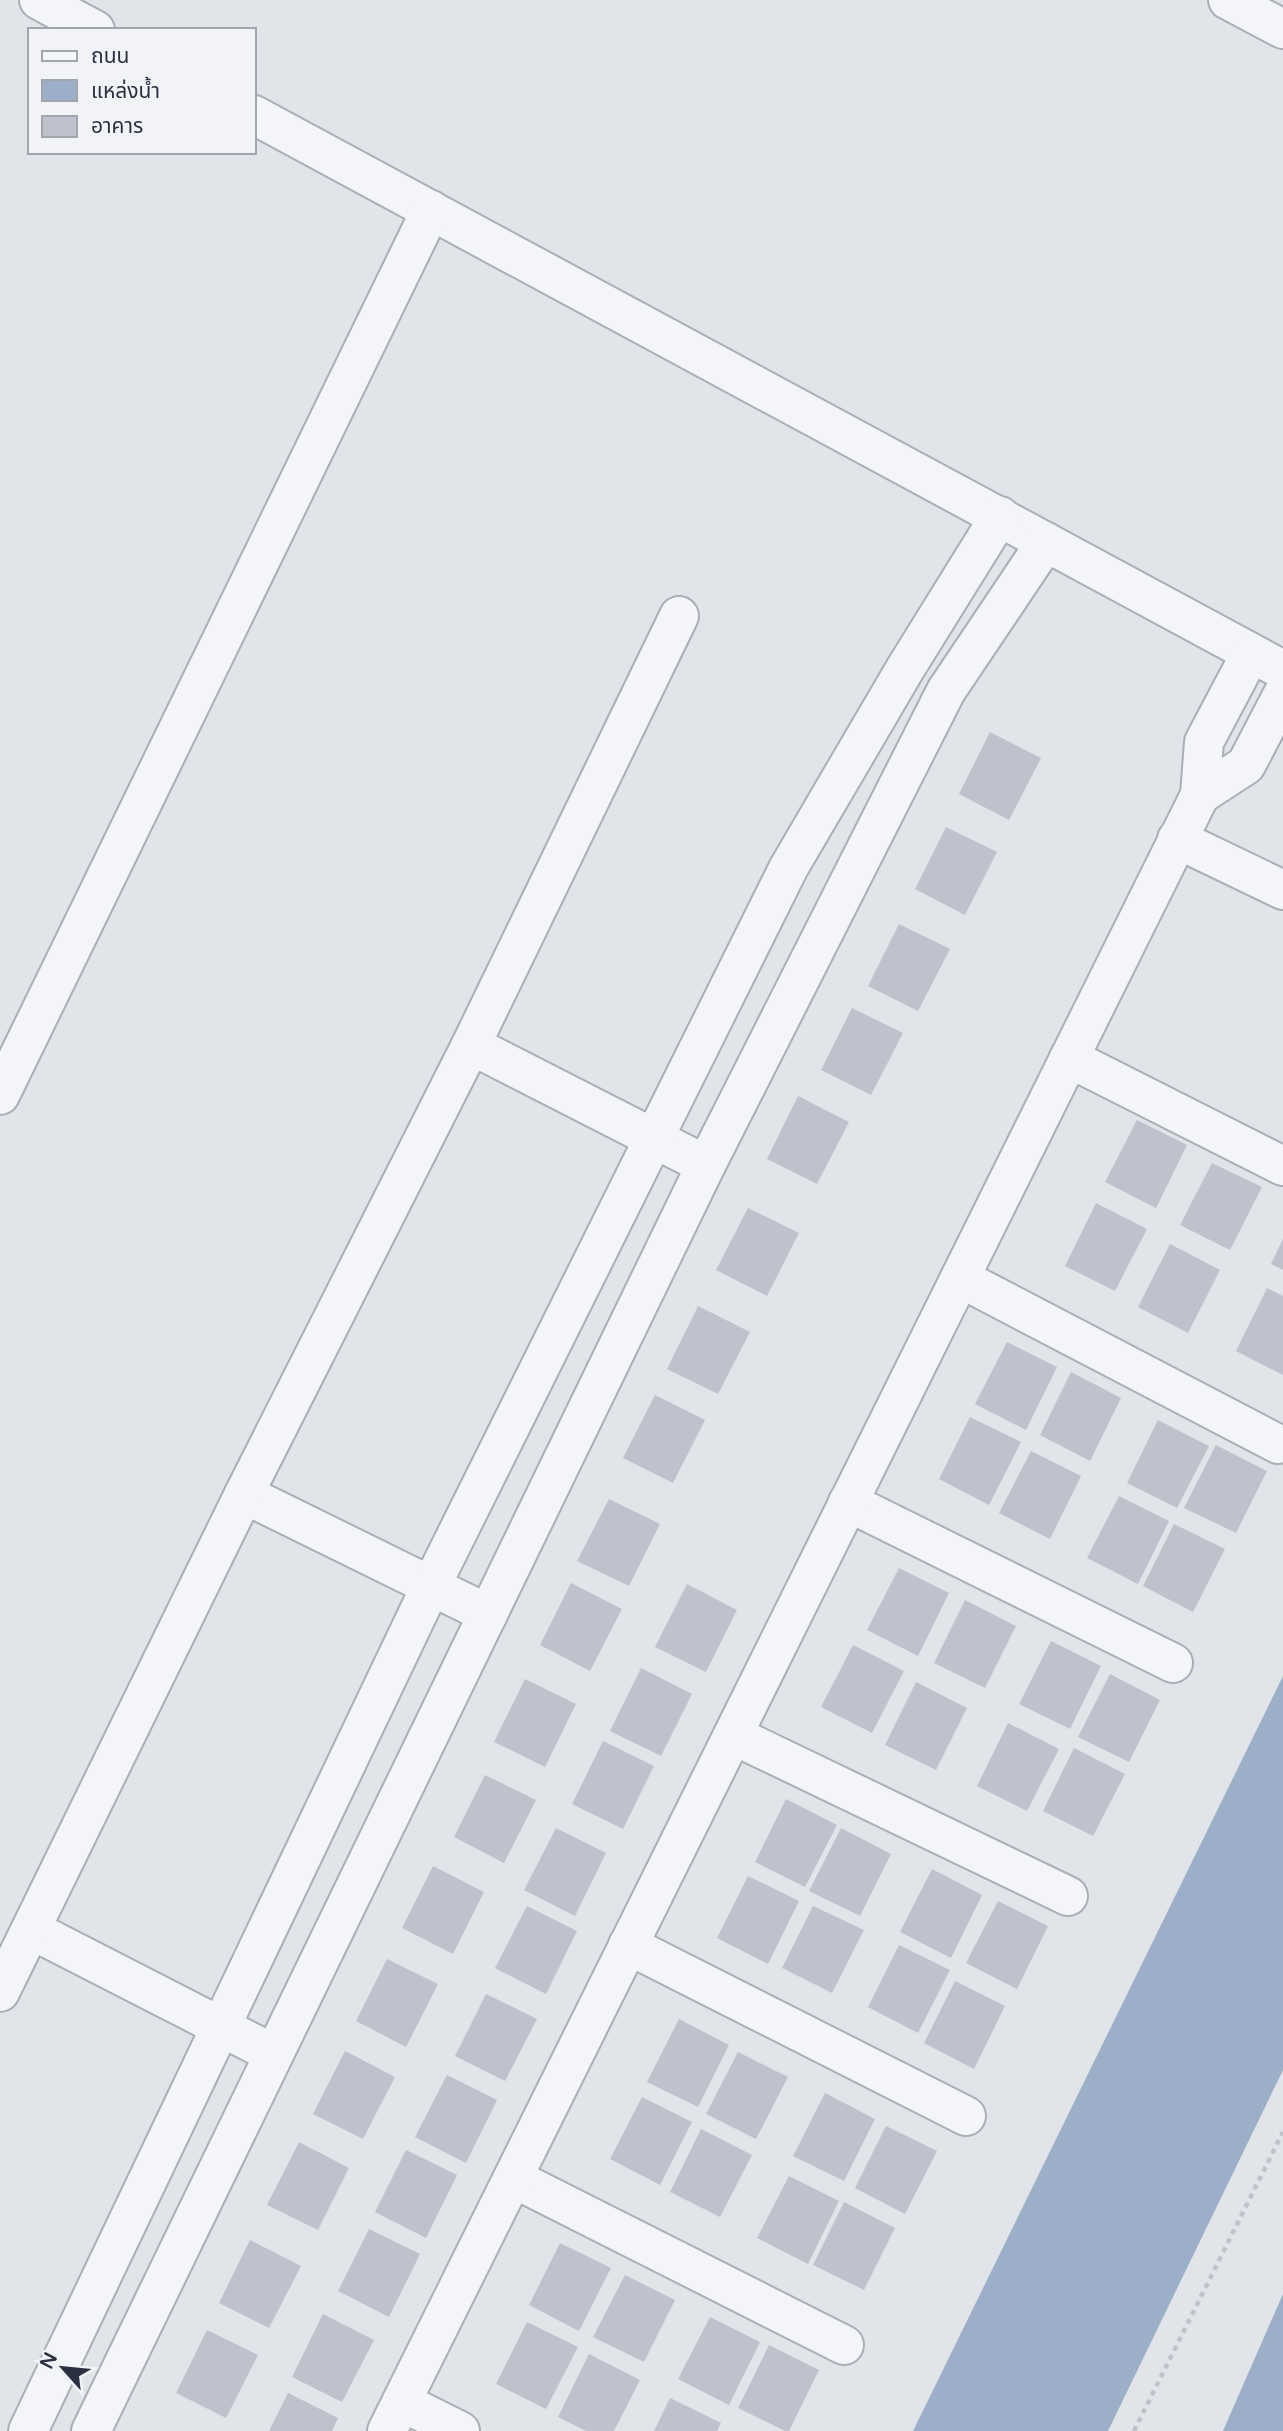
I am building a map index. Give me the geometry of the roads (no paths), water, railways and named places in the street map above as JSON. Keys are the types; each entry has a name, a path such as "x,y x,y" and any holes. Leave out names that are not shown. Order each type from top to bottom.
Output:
{"street":[{"path":"39,0 90,28"},
{"path":"1228,0 1283,29"},
{"path":"256,116 1267,661 1204,742 1200,795 395,2416 460,2431"},
{"path":"0,1095 431,210"},
{"path":"29,2431 431,1586 789,867 905,669 1000,516"},
{"path":"91,2431 706,1165 946,691 1046,542"},
{"path":"0,1992 244,1494 471,1045 679,616"},
{"path":"905,669 946,691"},
{"path":"1200,795 1247,765 1283,694"},
{"path":"1177,839 1283,890"},
{"path":"471,1045 706,1165"},
{"path":"1069,1058 1283,1166"},
{"path":"960,1278 1278,1444"},
{"path":"244,1494 488,1614"},
{"path":"848,1502 1173,1663"},
{"path":"733,1735 1068,1896"},
{"path":"32,1930 274,2054"},
{"path":"628,1945 966,2116"},
{"path":"513,2178 844,2345"}],"water":[{"path":"1283,1676 1283,2070 1108,2431 913,2431"},
{"path":"1283,2294 1283,2431 1223,2431 1226,2424"}]}
